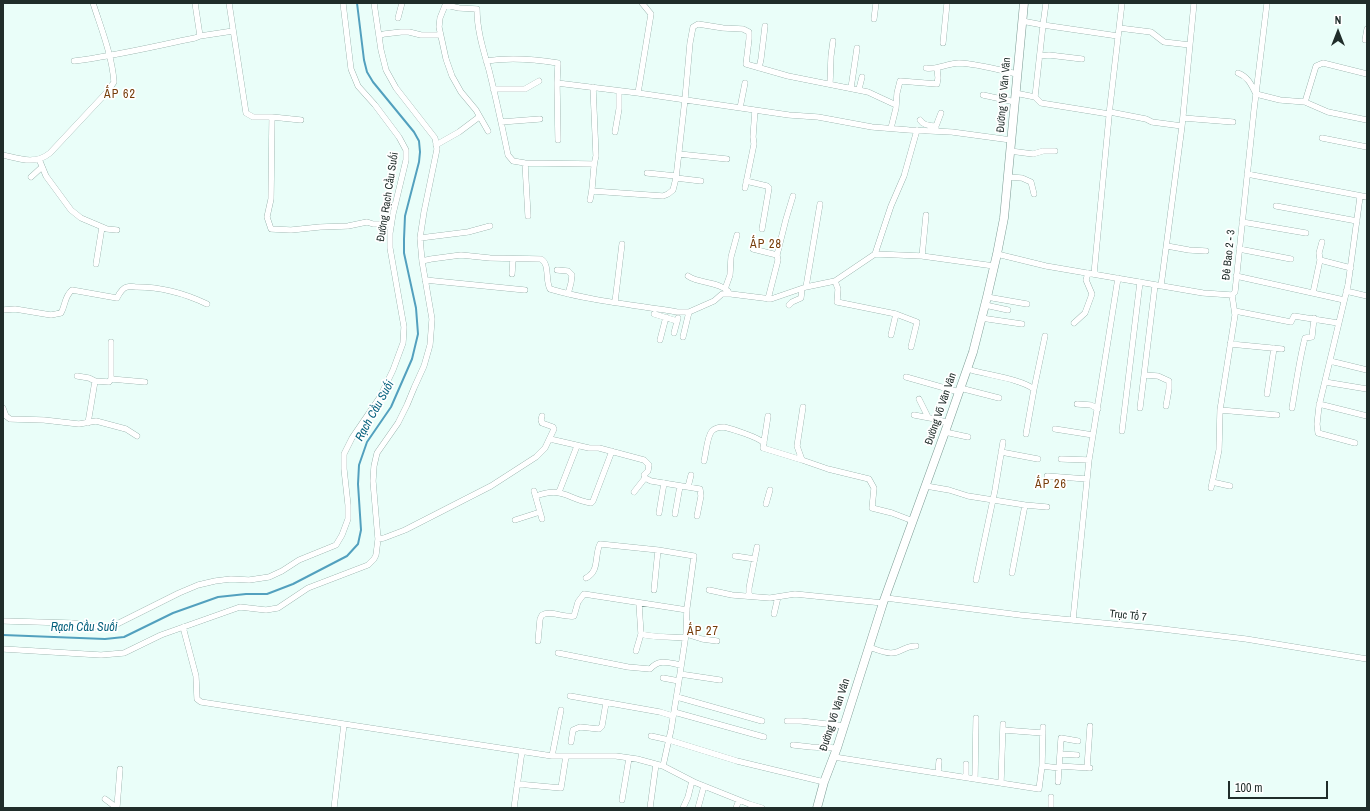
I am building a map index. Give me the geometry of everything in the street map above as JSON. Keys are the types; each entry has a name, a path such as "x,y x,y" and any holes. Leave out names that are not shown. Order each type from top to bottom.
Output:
{"street":[{"path":"3,156 32,160 43,159 108,91 114,82 113,70 109,55 92,3"},
{"path":"196,3 200,36"},
{"path":"229,3 246,113 253,117 301,120"},
{"name":"Đường Rạch Cầu Suối","path":"3,620 72,623 101,627 115,625 198,585 231,579 249,580 269,577 299,560 336,545 342,535 348,519 344,454 352,438 380,397 393,370 403,343 404,327 390,248 391,224 406,160 406,150 399,137 358,86 351,69 343,3"},
{"path":"3,649 116,654 124,653 160,635 240,607 266,610 278,608 308,588 368,565 374,559 378,539 373,481 377,453 408,406 424,366 430,345 432,319 424,280 420,238 437,149 434,138 396,88 386,70 374,3"},
{"path":"398,18 402,3"},
{"path":"638,93 651,14 642,3"},
{"path":"874,19 876,3"},
{"path":"943,43 947,3"},
{"name":"Đường Võ Văn Vân","path":"817,808 824,782 837,748 884,600 914,521 973,352 997,254 1004,218 1024,3"},
{"path":"1035,97 1046,3"},
{"path":"1074,323 1085,313 1092,294 1086,280 1091,274 1122,3"},
{"path":"1161,286 1183,118 1194,3"},
{"name":"Đê Bao 2 - 3","path":"997,254 1046,266 1091,274 1203,293 1232,295 1235,292 1267,3"},
{"path":"488,131 476,110 461,92 452,76 446,59 439,27 440,18 446,4 459,8 477,9 477,22 508,155 512,161 525,163 594,164"},
{"path":"1022,21 1118,36"},
{"path":"592,191 663,196 673,190 679,154 690,43 693,27 698,24 723,28 743,29 749,32 746,64 788,76 859,89 896,105"},
{"path":"759,68 765,26"},
{"path":"1119,28 1151,32 1164,42 1190,45"},
{"path":"1365,40 1367,29"},
{"path":"74,61 148,48 200,36 233,31"},
{"path":"379,36 401,32 421,35 440,35"},
{"path":"830,84 831,56 834,41"},
{"path":"851,88 857,48"},
{"path":"1040,56 1050,55 1082,59"},
{"path":"486,61 520,59 558,63 558,140"},
{"path":"926,68 937,68 958,63 977,65 1017,74"},
{"path":"1304,102 1318,64 1323,63 1367,74"},
{"path":"891,128 896,105 898,85 900,81 937,84 937,68"},
{"path":"1238,73 1249,80 1256,94 1280,100 1304,102 1328,112 1367,120"},
{"path":"859,89 862,77"},
{"path":"493,89 525,89 539,80"},
{"path":"557,83 685,99 789,115 818,117 872,126 916,130 936,129 1011,140"},
{"path":"740,108 746,83"},
{"path":"590,200 596,156 593,87"},
{"path":"615,132 620,109 619,91"},
{"path":"983,95 1015,98 1035,97 1041,103 1182,126"},
{"path":"745,188 754,144 752,137 755,110"},
{"path":"936,129 941,113"},
{"path":"272,117 271,199 266,217 271,229 291,230 348,226 367,222 373,224 391,224"},
{"path":"436,144 459,132 479,117"},
{"path":"1183,118 1233,122"},
{"path":"501,122 540,119"},
{"path":"920,120 936,129"},
{"path":"422,261 461,255 480,258 540,258 546,266 547,282 550,289 568,294 680,312 689,312 714,301 722,294 771,300 804,288 836,281 875,254 891,206 904,176 916,130"},
{"path":"1322,138 1367,147"},
{"path":"1010,151 1033,154 1055,150"},
{"path":"679,154 727,159"},
{"path":"39,159 46,176 71,210 81,218 107,229 117,230"},
{"path":"525,163 528,216"},
{"path":"31,177 42,167"},
{"path":"647,173 701,181"},
{"path":"1247,174 1367,197"},
{"path":"1008,177 1022,178 1031,182 1034,194"},
{"path":"746,181 768,186 769,188 762,229"},
{"path":"768,299 778,260 777,255 793,196"},
{"path":"1355,443 1318,433 1317,424 1319,404 1346,291 1360,196"},
{"path":"789,306 792,302 800,298 804,288 820,204"},
{"path":"1276,206 1357,221"},
{"path":"922,256 926,215"},
{"path":"1242,222 1306,233"},
{"path":"420,238 468,232 490,226"},
{"path":"96,264 102,227"},
{"path":"725,289 730,276 731,257 737,235"},
{"path":"1313,293 1322,242"},
{"path":"615,302 622,244"},
{"path":"1167,246 1188,250 1206,251"},
{"path":"753,249 777,255"},
{"path":"1239,249 1291,258"},
{"path":"875,254 922,256 994,266"},
{"path":"512,274 513,259"},
{"path":"1320,260 1350,268"},
{"path":"557,270 568,271 572,275 572,283 568,294"},
{"path":"688,276 693,280 712,284 725,289 731,294"},
{"path":"1236,276 1344,300"},
{"path":"1072,620 1089,460 1118,278"},
{"path":"424,280 525,290"},
{"path":"836,281 838,289 837,302 896,314 917,322 912,347"},
{"path":"1122,431 1140,282"},
{"path":"1140,408 1155,285"},
{"path":"3,310 15,309 52,315 61,313 66,295 72,290 117,298 127,287 146,287 197,299 207,304"},
{"path":"1346,291 1367,296"},
{"path":"1211,488 1219,450 1220,410 1235,311 1232,295"},
{"path":"986,301 1027,304"},
{"path":"986,301 1008,310"},
{"path":"1235,311 1291,322 1294,316 1338,323"},
{"path":"674,334 680,312"},
{"path":"683,337 689,312"},
{"path":"654,314 678,321"},
{"path":"892,335 896,314"},
{"path":"660,340 666,317"},
{"path":"981,318 1022,324"},
{"path":"1292,408 1305,338 1312,337 1314,318"},
{"path":"1026,434 1045,336"},
{"path":"111,342 111,379"},
{"path":"1230,344 1282,349"},
{"path":"1267,394 1274,348"},
{"path":"1330,361 1367,370"},
{"path":"967,369 1016,381 1029,385 1034,389"},
{"path":"1144,375 1158,376 1169,381 1166,406"},
{"path":"77,376 90,378 95,381 109,382 111,379 145,382"},
{"path":"906,377 1000,398"},
{"path":"88,423 95,381"},
{"path":"1324,382 1367,389"},
{"path":"919,399 928,417"},
{"path":"1077,404 1091,405 1098,409"},
{"path":"1319,404 1367,416"},
{"path":"802,460 797,446 804,407"},
{"path":"3,408 6,416 10,419 44,420 79,424 96,422 126,429 137,436"},
{"path":"1220,410 1277,415"},
{"path":"378,539 405,530 491,486 536,458 545,448 554,428 542,423 542,416"},
{"path":"768,416 763,448 828,469 868,479 874,488 872,508 914,521"},
{"path":"914,416 928,417 949,423"},
{"path":"704,461 711,431 717,428 723,427 755,441 760,440 764,443"},
{"path":"1055,429 1093,435"},
{"path":"945,432 968,438"},
{"path":"550,439 577,446 599,448 644,460 649,465 648,471 644,475 645,478 634,492"},
{"path":"976,580 1003,442"},
{"path":"559,492 577,446"},
{"path":"542,519 535,494 559,492 590,503 593,502 612,452"},
{"path":"1001,452 1038,459"},
{"path":"1061,459 1089,460"},
{"path":"688,487 691,475"},
{"path":"1047,476 1087,479"},
{"path":"645,478 651,481 700,490 701,496 697,516"},
{"path":"1212,482 1230,486"},
{"path":"659,513 664,483"},
{"path":"675,514 680,486"},
{"path":"926,486 949,490 968,496 1047,507"},
{"path":"766,504 770,490"},
{"path":"1012,573 1025,505"},
{"path":"515,520 540,512"},
{"path":"586,578 593,572 600,544 658,550 694,556 674,714 663,766"},
{"path":"749,596 749,588 757,547"},
{"path":"654,590 658,550"},
{"path":"735,556 755,559"},
{"name":"Trục Tổ 7","path":"709,590 732,595 770,598 795,594 884,600 1246,639 1367,659"},
{"path":"538,641 540,619 542,615 546,613 574,616 578,602 584,594 639,604 687,610"},
{"path":"774,614 778,597"},
{"path":"636,651 641,634 639,604"},
{"path":"183,627 196,676 198,699 201,702 552,756 601,756 629,758 663,766 692,781 762,808"},
{"path":"641,634 648,636 685,636 717,641"},
{"path":"869,648 891,653 900,651 908,646 916,646"},
{"path":"558,653 650,669 659,662 681,666"},
{"path":"663,678 720,680"},
{"path":"570,696 674,714 764,737"},
{"path":"676,697 762,721"},
{"path":"571,742 573,730 580,727 599,729 602,726 606,703"},
{"path":"552,756 561,710"},
{"path":"975,779 976,718"},
{"path":"787,721 801,721 844,726"},
{"path":"334,808 344,724"},
{"path":"1042,766 1089,768 1090,726"},
{"path":"834,757 1039,789 1042,766 1043,730 1003,727 1001,783"},
{"path":"651,736 737,761 824,782"},
{"path":"1058,782 1061,738 1078,741"},
{"path":"793,745 837,748"},
{"path":"514,808 522,751"},
{"path":"1060,754 1078,755"},
{"path":"517,784 561,788 566,756"},
{"path":"622,800 629,758"},
{"path":"938,773 939,761"},
{"path":"650,808 656,764"},
{"path":"966,764 966,778"},
{"path":"105,800 117,808 120,769"},
{"path":"683,808 688,797 692,781"},
{"path":"698,808 704,786"},
{"path":"1051,797 1051,808"},
{"path":"736,808 739,800"}],"waterway":[{"name":"Rạch Cầu Suối","path":"3,635 105,639 124,637 173,613 218,597 246,594 267,594 293,584 347,556 358,544 361,530 358,484 359,465 367,442 391,407 412,359 418,334 416,308 404,253 404,239 405,216 419,162 420,152 419,141 414,132 373,82 367,72 364,60 357,3"}],"district":[{"name":"ẤP 62","path":"120,95"},
{"name":"ẤP 28","path":"766,245"},
{"name":"ẤP 26","path":"1051,485"},
{"name":"ẤP 27","path":"703,632"}]}
